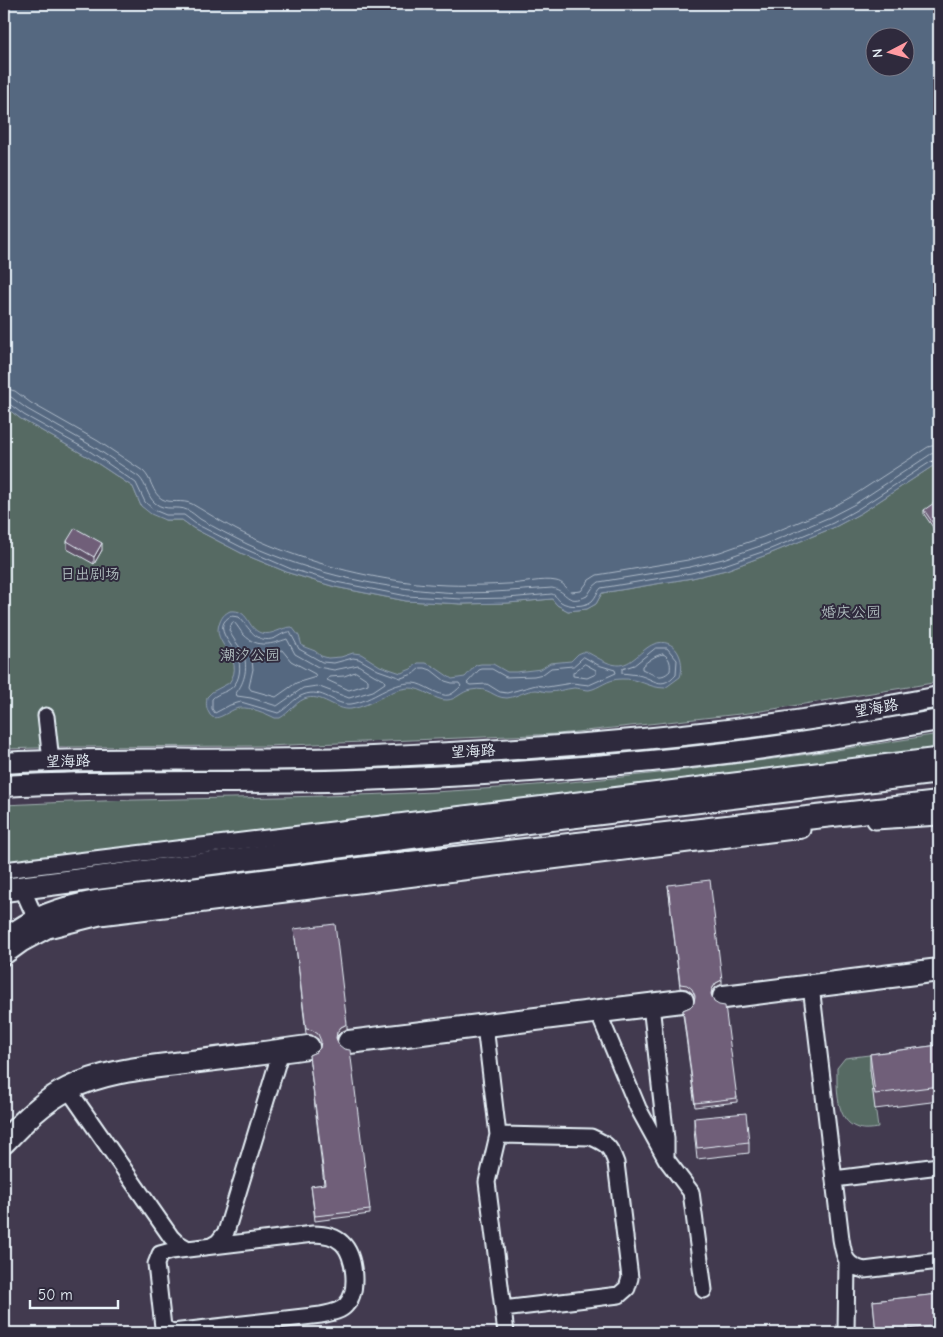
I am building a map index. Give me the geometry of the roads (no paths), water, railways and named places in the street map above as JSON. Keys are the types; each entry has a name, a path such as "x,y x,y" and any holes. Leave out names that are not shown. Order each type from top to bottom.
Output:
{"highway":[{"path":"13,889 545,820 939,772"},
{"path":"13,928 76,906 96,902 375,867 939,803"},
{"path":"724,997 939,970"},
{"path":"349,1042 682,1001"},
{"path":"4,1142 31,1115 50,1100 68,1089 94,1079 127,1070 308,1047"}],"main road":[{"name":"望海路","path":"4,762 272,760 371,757 554,746 752,727 824,717 939,697"},
{"name":"望海路","path":"4,786 119,782 273,782 384,779 555,769 733,752 816,741 939,720"}],"lane":[{"path":"46,716 51,761"},
{"path":"4,870 939,756"},
{"path":"4,957 22,944 48,930 100,917 860,822 939,817"},
{"path":"13,889 13,928"},
{"path":"811,986 841,1239 847,1262 846,1333"},
{"path":"651,1005 666,1139 666,1159"},
{"path":"598,1012 638,1108 666,1159 691,1192 704,1290"},
{"path":"485,1026 498,1135 487,1182 506,1333"},
{"path":"211,1246 218,1242 226,1232 280,1051"},
{"path":"68,1089 171,1237 188,1249"},
{"path":"498,1135 591,1137 605,1143 612,1150 616,1163 630,1278 627,1288 619,1294 503,1309"},
{"path":"834,1179 939,1166"},
{"path":"313,1234 327,1235 341,1242 349,1255 353,1272 353,1293 347,1305 329,1314 172,1332 163,1327 156,1264 160,1254 211,1246 313,1234"},
{"path":"847,1262 855,1268 864,1270 939,1261"}],"water":[{"path":"4,4 939,4 939,462 861,513 835,527 726,570 692,578 602,593 596,604 587,609 568,611 557,605 552,599 508,603 462,604 406,601 335,587 289,573 243,554 193,528 182,520 165,520 151,514 141,506 133,487 88,457 21,419 4,406"},
{"name":"潮汐公园","path":"230,611 241,613 256,631 261,633 265,634 292,627 299,636 302,646 315,651 321,656 328,658 341,657 353,653 361,654 380,666 401,673 411,669 418,663 426,663 433,666 452,679 465,677 476,665 481,664 493,664 507,672 516,672 541,669 550,663 571,661 578,654 585,651 601,660 622,665 632,660 649,646 661,642 668,643 677,651 680,657 681,670 680,677 665,688 634,680 621,679 612,680 589,690 574,688 546,692 532,690 507,698 477,689 468,691 453,699 442,700 419,690 408,688 394,691 366,705 351,709 345,709 317,698 311,698 304,699 280,718 244,708 236,709 215,718 212,717 207,709 207,697 212,692 229,683 234,674 232,658 219,637 218,630 222,617"}],"park label":[{"name":"日出剧场","path":"90,574"},
{"name":"婚庆公园","path":"851,612"}]}
